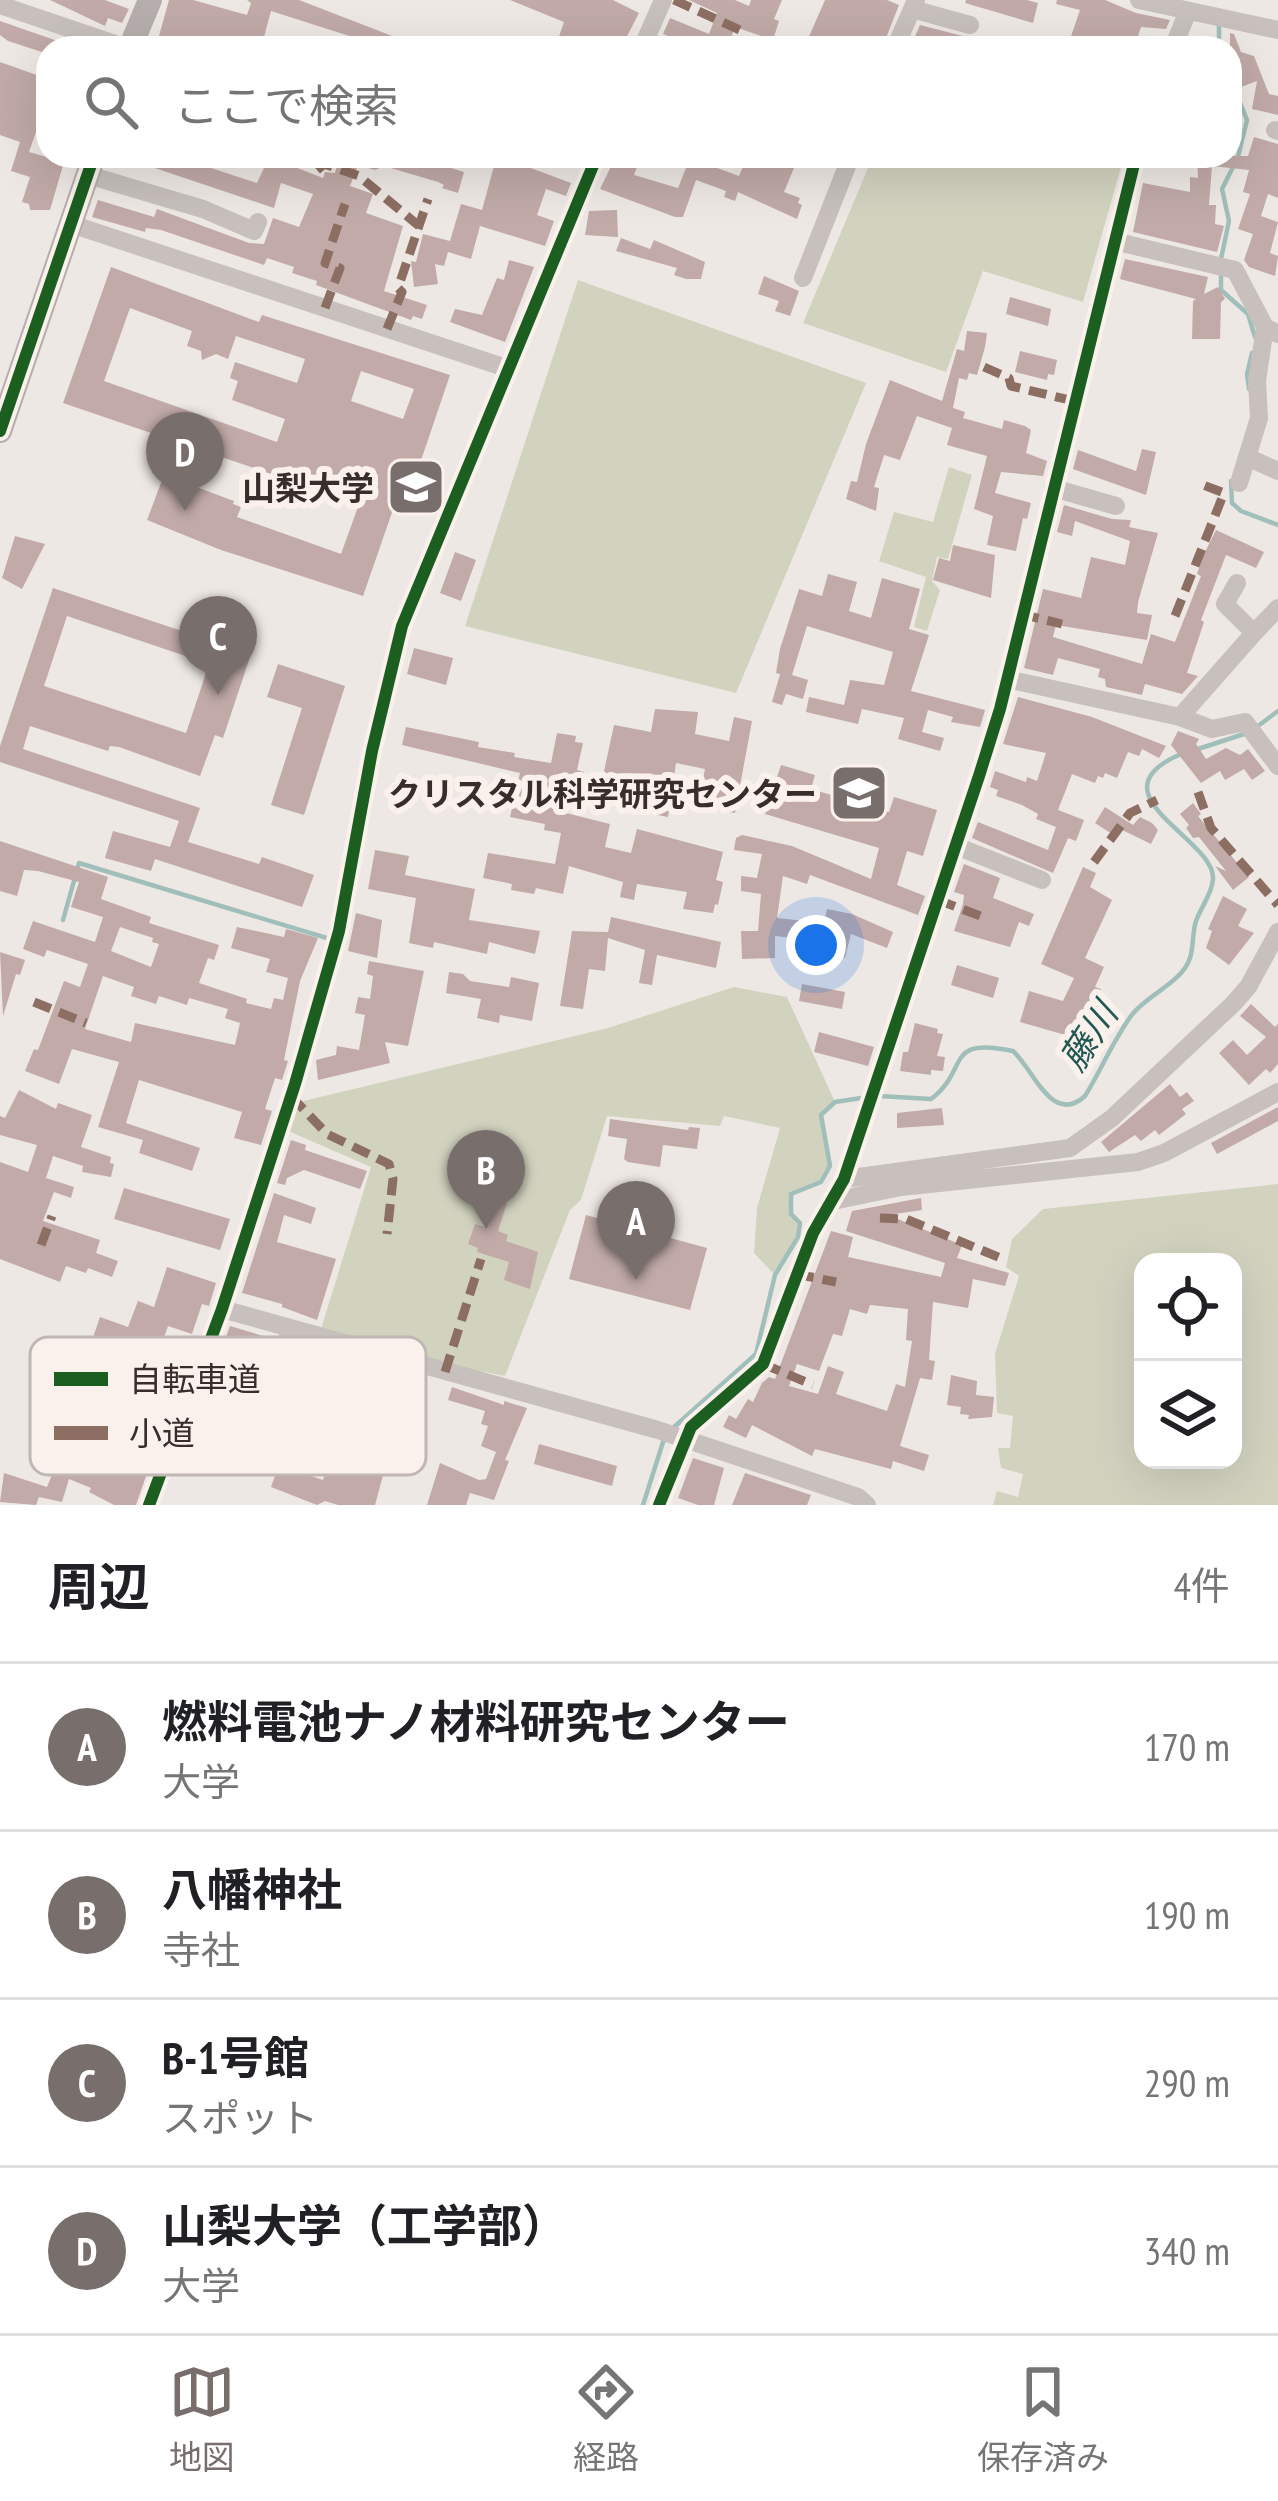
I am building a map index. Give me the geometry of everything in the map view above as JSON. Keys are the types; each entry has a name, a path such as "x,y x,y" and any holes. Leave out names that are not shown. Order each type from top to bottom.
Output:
{"main road":[{"path":"134,36 150,0"},
{"path":"0,431 90,168"}],"street":[{"path":"647,36 663,0"},
{"path":"1139,0 1278,30"},
{"path":"901,36 914,4 970,26"},
{"path":"0,5 93,36"},
{"path":"1178,36 1188,11"},
{"path":"96,168 254,231 258,222"},
{"path":"212,1337 295,1084 336,941 402,626 592,168"},
{"path":"803,278 846,168"},
{"path":"659,1505 682,1438 763,1364 813,1232 844,1179 880,1082 1007,679 1133,168"},
{"path":"71,224 509,369"},
{"path":"1114,241 1222,266 1244,282 1271,331 1257,381 1259,418 1239,483"},
{"path":"1247,457 1278,471"},
{"path":"1053,488 1117,506"},
{"path":"1237,583 1225,604 1254,632"},
{"path":"1180,717 1278,608"},
{"path":"1007,679 1180,717 1212,729 1251,730 1278,766"},
{"path":"956,845 1042,880"},
{"path":"844,1179 1070,1148 1112,1118 1233,1004 1248,987 1278,932"},
{"path":"832,1201 901,1187 1138,1162 1164,1153 1278,1091"},
{"path":"222,1309 319,1337"},
{"path":"288,1337 290,1329"},
{"path":"426,1366 658,1430 858,1497 866,1505"},
{"path":"149,1505 160,1475"}],"green space":[{"path":"868,168 1121,168 1083,302 983,271 946,372 803,323"},
{"path":"578,280 866,383 736,693 465,626"},
{"path":"949,467 972,475 948,559 937,557 932,581 940,590 927,631 914,627 926,577 879,561 894,512 933,522"},
{"path":"734,987 787,997 835,1102 821,1115 830,1166 821,1182 791,1194 791,1214 800,1223 798,1237 775,1275 754,1253 757,1208 780,1128 724,1116 720,1126 607,1116 581,1200 570,1210 505,1376 426,1359 426,1337 349,1337 321,1329 371,1167 286,1130 295,1103 608,1028"},
{"path":"1278,1184 1278,1505 993,1505 997,1491 1018,1497 1023,1474 1001,1468 998,1448 1010,1448 1013,1416 997,1413 995,1354 1019,1276 1006,1267 1012,1239 1043,1209"}],"building":[{"path":"50,0 105,0 129,9 122,23 108,18 105,26"},
{"path":"169,0 193,0 247,15 251,3 247,0 299,0 392,36 349,36 271,11 264,36 159,36"},
{"path":"510,0 613,0 639,13 627,36 559,36 564,22"},
{"path":"689,0 735,0 749,6 751,0 782,0 774,19 779,21 774,36 735,27 732,36 663,34 670,18 709,34 717,13"},
{"path":"825,0 887,0 899,5 887,36 809,36"},
{"path":"966,0 1027,0 1038,3 1033,23"},
{"path":"1057,0 1105,0 1170,20 1166,29 1141,27 1138,36 1071,36 1080,10 1056,4"},
{"path":"0,21 43,36 36,36 36,50 0,35"},
{"path":"920,25 963,36 915,36"},
{"path":"1242,52 1254,56 1269,94 1278,96 1278,115 1252,109 1257,81 1242,87"},
{"path":"0,62 36,75 36,132 29,152 36,154 36,168 62,168 50,210 30,210 22,202 30,177 11,171 20,142 0,135"},
{"path":"1254,137 1278,144 1278,198 1268,194 1261,216 1278,222 1270,253 1278,256 1275,276 1249,267 1244,260 1253,234 1238,229 1250,194 1243,192 1249,170 1230,168 1242,168 1242,156 1248,156"},
{"path":"155,168 211,168 257,183 264,168 297,168 323,178 336,168 357,168 350,186 373,194 366,213 403,226 384,291 427,305 422,319 413,316 411,320 316,285 317,281 292,273 294,267 267,258 264,265 161,230 146,228 145,232 92,217 98,200 154,217 157,209 249,243 264,244 273,218 299,227 313,194 281,183 274,208"},
{"path":"391,168 464,172 458,193"},
{"path":"493,168 531,168 571,183 566,196 546,189 537,215 554,221 545,246 480,226 471,259 448,252 444,266 435,264 438,284 414,287 411,261 416,262 423,234 450,241 461,204 482,210"},
{"path":"610,168 637,168 634,175 678,188 686,168 717,168 739,176 742,168 794,168 784,192 800,198 802,205 797,219 738,192 735,201 724,197 726,191 696,180 683,217 675,217 600,189"},
{"path":"1198,168 1212,168 1209,205 1216,205 1215,224 1224,226 1217,252 1133,232 1143,183 1190,192 1190,177 1198,178"},
{"path":"617,210 618,237 585,235 589,211"},
{"path":"621,238 650,249 654,240 705,262 701,279 686,279 674,275 677,268 616,251"},
{"path":"1125,259 1208,277 1204,294 1218,287 1225,299 1220,339 1192,339 1196,299 1120,279"},
{"path":"509,260 534,267 505,342 450,322 455,309 482,315 497,278 504,280"},
{"path":"111,267 259,322 262,315 450,375 416,475 406,472 363,596 221,550 147,520 164,475 234,501 241,507 237,517 341,554 359,504 63,403","holes":["130,308 192,331 187,346 201,351 202,360 216,354 228,359 236,336 305,359 297,383 235,362 230,378 238,381 232,400 285,419 277,442 104,381","361,371 414,389 403,419 351,401"]},
{"path":"764,276 799,291 790,316 775,311 779,301 758,294"},
{"path":"1010,297 1051,309 1048,326 1006,314"},
{"path":"967,331 987,333 985,347 977,375 959,378 953,408 965,412 963,418 1002,429 1004,420 1025,426 1031,430 1026,453 1047,461 1043,476 1001,472 995,493 1031,503 1016,551 987,545 993,516 974,509 987,456 947,445 952,428 917,416 900,460 884,455 874,487 879,488 876,511 846,499 851,481 857,482 890,380 942,401 957,349 964,351"},
{"path":"1020,351 1057,360 1054,375 1048,374 1047,380 1015,372"},
{"path":"1142,449 1156,452 1146,495 1073,469 1078,450 1136,471"},
{"path":"1064,505 1131,520 1129,527 1158,533 1138,602 1137,613 1152,615 1147,640 1056,625 1053,637 1142,664 1151,634 1175,642 1216,530 1264,552 1256,568 1226,555 1187,673 1198,676 1182,694 1145,684 1142,695 1106,687 1105,679 1098,677 1100,669 1058,658 1053,675 1024,668 1043,589 1081,598 1091,557 1125,565 1130,541 1075,521 1072,536 1057,532"},
{"path":"15,536 45,544 22,589 2,578"},
{"path":"953,545 995,555 991,598 933,580 939,558 950,561"},
{"path":"455,552 476,560 461,601 440,593"},
{"path":"828,574 857,582 849,611 871,618 882,578 920,589 909,629 929,635 911,691 985,710 980,727 951,722 953,717 928,710 922,732 944,738 940,751 898,739 904,718 862,709 858,724 806,712 809,697 844,705 850,680 884,685 893,652 807,626 792,675 808,680 803,699 786,694 782,705 772,702 780,674 776,673 780,649 799,589 822,596"},
{"path":"53,588 251,654 223,738 215,735 200,776 119,747 110,746 108,751 30,726 23,749 200,808 188,842 259,864 262,857 314,875 302,907 155,859 151,871 105,858 113,831 170,847 179,821 0,762 0,746","holes":["67,616 209,664 186,733 44,686"]},
{"path":"414,648 453,658 446,685 407,674"},
{"path":"278,664 345,686 304,815 271,805 302,708 267,697"},
{"path":"1018,697 1092,717 1166,746 1159,758 1142,749 1139,756 1128,752 1117,778 1105,773 1095,783 1072,774 1058,810 1084,820 1076,841 1068,838 1053,873 972,838 978,822 1048,850 1056,827 1036,819 1038,814 1022,805 996,796 998,790 990,787 995,771 1037,781 1046,753 1003,744"},
{"path":"655,709 698,712 695,734 729,741 734,717 752,721 735,813 714,809 719,783 703,779 705,769 676,763 668,817 641,812 642,789 603,776 614,725 651,732"},
{"path":"406,727 551,763 557,733 576,736 575,742 583,743 577,770 584,772 580,791 567,789 562,812 610,824 605,847 631,853 637,829 723,852 716,880 723,882 718,905 713,913 683,909 687,892 637,884 634,900 620,897 623,882 569,866 563,894 536,888 534,894 511,890 512,884 483,878 488,853 555,864 561,833 544,830 545,824 510,817 520,773 402,745"},
{"path":"1178,731 1199,739 1196,744 1206,759 1226,748 1240,755 1248,749 1265,771 1252,780 1244,769 1225,780 1220,771 1201,783 1171,745"},
{"path":"781,765 815,775 811,789 889,812 894,797 937,810 923,856 907,851 897,885 925,896 918,915 810,875 807,884 783,876 777,918 824,923 827,909 852,914 893,932 887,948 851,934 845,958 814,951 817,941 775,936 775,958 742,959 741,931 758,931 761,894 741,891 741,876 757,878 762,854 734,850 736,838 742,835 792,846 871,879 879,848 765,814"},
{"path":"1193,803 1198,816 1249,877 1233,890 1215,866 1226,871 1186,828 1189,825 1180,814"},
{"path":"1105,807 1133,825 1140,817 1152,823 1158,830 1151,844 1116,827 1112,834 1095,823"},
{"path":"0,841 108,877 101,899 151,917 149,923 219,945 214,960 208,958 199,983 271,1009 274,998 283,1000 288,978 266,972 270,959 231,948 237,927 284,937 286,929 318,938 300,981 284,1060 288,1061 282,1080 275,1078 265,1109 272,1111 261,1145 234,1138 242,1112 139,1080 126,1123 200,1148 192,1171 139,1153 143,1140 98,1127 119,1062 72,1049 59,1084 25,1071 64,981 80,987 88,964 47,950 44,957 23,949 33,921 95,942 103,917 71,907 79,882 38,871 24,870 17,896 0,891","holes":["120,927 159,944 151,967 111,951","103,976 134,987 131,996 156,1004 159,996 187,1005 189,998 228,1009 225,1018 240,1023 235,1045 135,1023 131,1042 85,1029"]},
{"path":"375,850 409,856 405,875 475,889 469,920 540,931 535,954 489,942 487,954 434,942 433,948 409,943 416,898 368,889"},
{"path":"964,864 1000,878 993,898 1034,914 1029,926 1019,922 1010,947 954,931 964,895 954,892"},
{"path":"1083,867 1096,873 1090,887 1112,900 1085,958 1104,967 1095,987 1101,989 1093,1027 1102,1030 1097,1044 1020,1022 1029,991 1063,1001 1074,978 1041,964"},
{"path":"1223,896 1247,909 1238,926 1254,933 1229,965 1206,948 1212,931 1208,929"},
{"path":"356,913 382,920 377,958 348,951"},
{"path":"611,917 721,942 716,968 657,955 652,985 639,983 645,950 608,938 605,971 589,969 583,1009 560,1006 572,931 608,932"},
{"path":"0,952 25,960 3,1016"},
{"path":"369,961 424,971 408,1046 385,1042 390,1063 318,1080 316,1060 336,1055 337,1046 359,1050 365,1015 355,1013 358,997 370,999 373,976 367,974"},
{"path":"957,965 999,978 993,998 951,985"},
{"path":"449,972 463,974 470,981 509,987 511,977 539,983 532,1021 500,1015 499,1023 477,1018 481,999 446,993"},
{"path":"802,984 845,992 842,1009 799,1001"},
{"path":"1251,1004 1275,1027 1278,1024 1278,1064 1249,1085 1219,1053 1233,1040 1247,1055 1266,1037 1240,1016"},
{"path":"915,1023 943,1034 937,1056 945,1057 943,1071 931,1070 931,1075 900,1071"},
{"path":"819,1032 874,1047 868,1066 814,1052"},
{"path":"1170,1084 1180,1097 1187,1092 1194,1101 1182,1109 1186,1114 1159,1135 1155,1130 1141,1141 1135,1135 1109,1152 1101,1142"},
{"path":"19,1090 56,1109 58,1103 92,1115 81,1147 111,1157 111,1177 82,1172 83,1166 53,1156 46,1178 74,1187 71,1198 54,1192 43,1221 100,1240 96,1253 118,1261 112,1277 66,1266 60,1282 0,1259 0,1162 28,1172 37,1145 0,1135 0,1116 5,1118"},
{"path":"1278,1107 1278,1121 1217,1154 1211,1143"},
{"path":"942,1108 944,1125 897,1128 897,1113"},
{"path":"610,1119 700,1128 697,1149 663,1145 660,1167 628,1162 624,1159 627,1139 608,1136"},
{"path":"291,1140 306,1145 305,1150 367,1171 360,1189 304,1170 287,1178 285,1185 277,1183"},
{"path":"124,1188 230,1219 220,1250 114,1219"},
{"path":"274,1193 316,1208 311,1224 284,1215 277,1242 336,1259 317,1320 242,1293"},
{"path":"921,1198 922,1210 888,1215 962,1245 957,1258 1009,1273 1005,1286 973,1279 968,1308 933,1302 932,1380 920,1378 900,1446 929,1455 924,1471 893,1461 891,1469 815,1449 812,1456 752,1425 746,1438 723,1427 729,1415 736,1419 748,1399 753,1402 762,1383 769,1377 775,1379 831,1231 853,1237 848,1257 941,1277 945,1263 846,1231 852,1211","holes":["870,1305 908,1309 906,1340 912,1341 905,1387 896,1384 887,1411 836,1394 844,1372 828,1366 818,1394 789,1386 797,1364 819,1371 833,1334 842,1336 850,1309 867,1314"]},
{"path":"493,1199 507,1203 498,1231 508,1235 506,1241 538,1252 530,1289 504,1280 509,1262 477,1252 478,1248 468,1244 475,1224 485,1227"},
{"path":"586,1215 707,1248 690,1310 569,1279"},
{"path":"167,1267 216,1283 209,1306 202,1304 192,1334 168,1326 164,1337 93,1337 100,1317 128,1327 138,1301 154,1307"},
{"path":"230,1326 266,1337 226,1337"},
{"path":"951,1375 977,1381 976,1395 994,1397 992,1417 968,1419 969,1415 960,1414 961,1407 947,1405"},
{"path":"452,1387 527,1408 494,1500 470,1493 466,1505 427,1505 440,1463 486,1479 496,1452 481,1446 488,1426 481,1424 485,1411 448,1400"},
{"path":"539,1444 617,1466 612,1486 534,1464"},
{"path":"693,1458 724,1468 714,1505 678,1498"},
{"path":"4,1473 47,1487 52,1475 146,1475 136,1505 114,1505 69,1479 62,1502 39,1497 36,1505 0,1502"},
{"path":"745,1473 811,1495 807,1505 732,1505"},
{"path":"275,1475 323,1480 325,1475 383,1475 375,1505 325,1501 317,1505 271,1487"}],"waterway":[{"path":"1219,24 1219,36"},
{"path":"1242,108 1247,120 1242,141"},
{"path":"1221,259 1229,221 1222,189 1232,168"},
{"path":"1221,271 1221,290 1248,314 1255,337"},
{"path":"1249,389 1252,353"},
{"path":"1231,481 1232,503 1278,525"},
{"name":"藤川","path":"1254,729 1278,711"},
{"name":"藤川","path":"1198,749 1244,734"},
{"name":"藤川","path":"879,1096 931,1099 960,1058 976,1048 1013,1051 1053,1100 1073,1103 1085,1096 1131,1016 1186,967 1196,921 1212,885 1209,864 1151,801 1147,785 1156,769 1181,754"},
{"path":"63,920 79,863 330,939"},
{"name":"藤川","path":"673,1428 756,1354 775,1275 798,1237 800,1223 791,1214 791,1194 821,1182 830,1166 821,1115 835,1102 868,1097"},
{"name":"藤川","path":"643,1505 665,1436"}],"marked path":[{"path":"674,0 740,30 738,36"},
{"path":"336,168 359,176 419,226"},
{"path":"387,329 428,199"},
{"path":"325,308 340,268 325,263 345,204"},
{"path":"984,367 1009,378 1011,386 1074,401"},
{"path":"1175,616 1224,493 1203,485"},
{"path":"1021,614 1062,624"},
{"path":"1198,792 1211,828 1278,905"},
{"path":"1094,862 1130,813 1157,800"},
{"path":"938,900 983,917"},
{"path":"34,1002 86,1023"},
{"path":"291,1096 327,1134 389,1164 393,1179 387,1234"},
{"path":"41,1245 52,1216"},
{"path":"880,1218 906,1219 1003,1259"},
{"path":"445,1372 481,1259"},
{"path":"796,1274 836,1282"},
{"path":"763,1364 813,1385"}],"cycle path":[{"path":"0,431 90,168"},
{"path":"212,1337 295,1084 339,931 372,751 402,626 592,168"},
{"path":"659,1505 691,1427 763,1364 813,1233 844,1179 1000,709 1133,168"},
{"path":"149,1505 160,1475"}],"place":[{"name":"山梨大学","path":"416,487"},
{"name":"山梨大学（工学部）","path":"185,511"},
{"name":"B-1号館","path":"218,695"},
{"name":"クリスタル科学研究センター","path":"859,793"},
{"name":"八幡神社","path":"486,1229"},
{"name":"燃料電池ナノ材料研究センター","path":"636,1280"}]}
